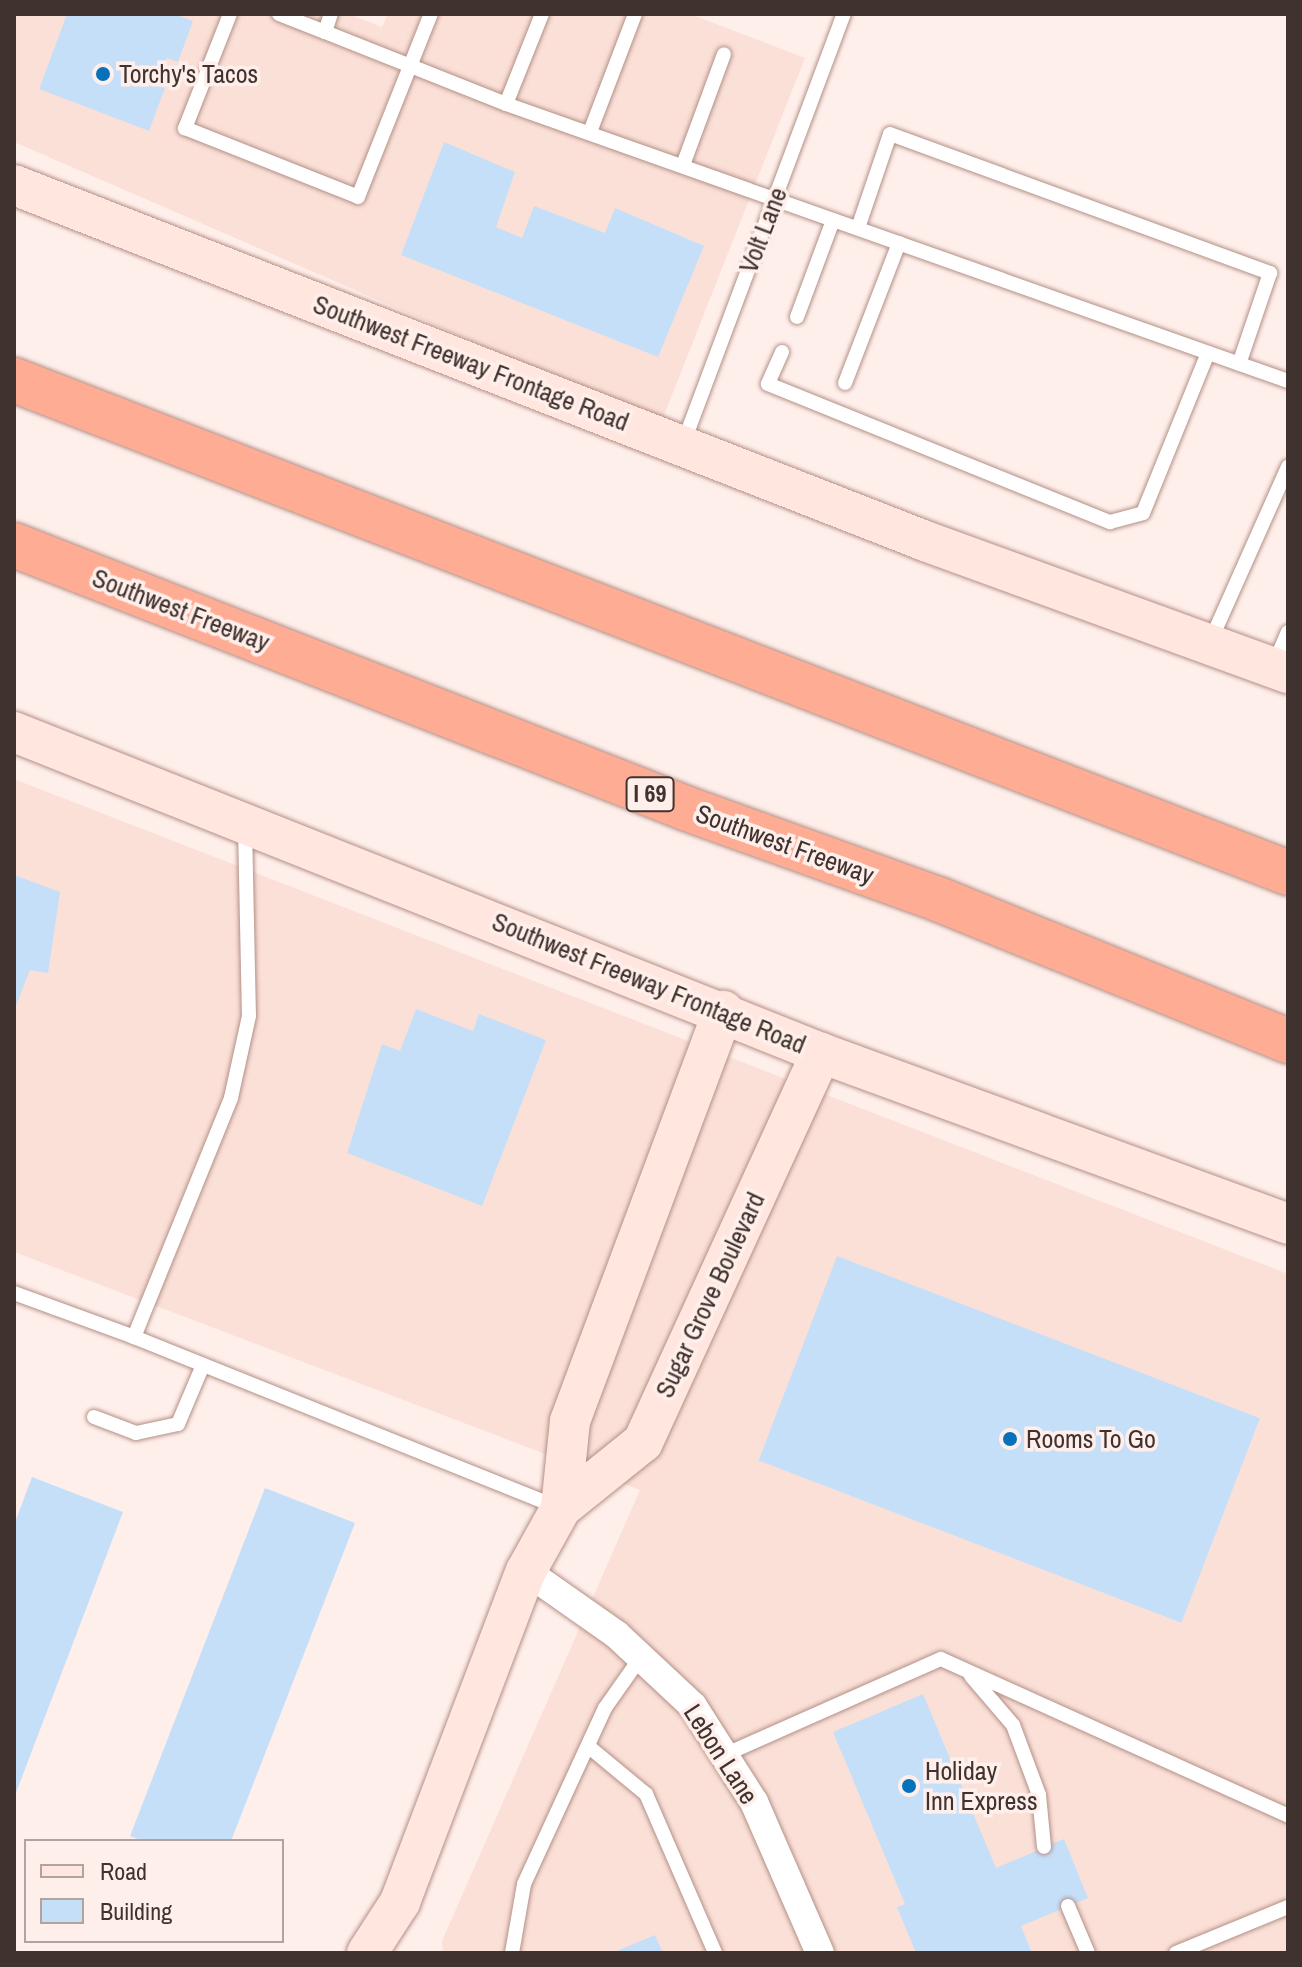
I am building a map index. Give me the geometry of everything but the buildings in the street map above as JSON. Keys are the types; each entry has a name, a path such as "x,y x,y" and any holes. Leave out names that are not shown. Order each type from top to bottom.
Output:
{"highway":[{"path":"14,380 1288,873"},
{"name":"Southwest Freeway","path":"14,545 685,808 938,899 1288,1041"}],"main road":[{"name":"Southwest Freeway Frontage Road","path":"14,185 682,446 1210,644 1283,657"},
{"name":"Southwest Freeway Frontage Road","path":"14,732 723,1011 821,1053 1288,1224"},
{"name":"Sugar Grove Boulevard","path":"561,1508 570,1421 723,1011"},
{"name":"Sugar Grove Boulevard","path":"367,1953 400,1902 526,1571 561,1508 643,1442 821,1053"},
{"name":"Sugar Grove Boulevard","path":"398,1953 400,1902"}],"street":[{"name":"Lebon Lane","path":"526,1571 641,1657 693,1706 754,1802 820,1953"}],"lane":[{"path":"230,14 185,128 358,197 431,14"},
{"path":"279,14 506,104 1288,381"},
{"path":"325,32 331,14"},
{"path":"506,104 542,14"},
{"path":"590,132 635,14"},
{"name":"Volt Lane","path":"682,446 844,14"},
{"path":"683,165 724,54"},
{"path":"858,228 890,134 1270,273 1239,364"},
{"path":"797,317 833,220"},
{"path":"845,383 899,243"},
{"path":"782,352 768,384 1110,522 1143,513 1208,353"},
{"path":"1210,644 1288,467"},
{"path":"134,1337 231,1098 249,1016 245,823"},
{"path":"14,1293 134,1337 561,1508"},
{"path":"94,1417 136,1433 178,1424 203,1365"},
{"path":"512,1953 524,1884 605,1708 641,1657"},
{"path":"724,1755 941,1659 1288,1816"},
{"path":"966,1670 1013,1725 1039,1795 1044,1847"},
{"path":"588,1746 646,1794 715,1953"},
{"path":"1068,1906 1088,1953"},
{"path":"1176,1953 1288,1907"}],"shaded area":[{"path":"14,14 349,14 382,27 388,14 690,14 805,58 661,423 14,142"},
{"path":"14,779 1288,1274 1288,1953 443,1953 442,1941 640,1490 14,1252"}],"place":[{"name":"Torchy's Tacos","path":"103,74"},
{"name":"Rooms To Go","path":"1010,1439"},
{"name":"Holiday Inn Express","path":"909,1786"}]}
